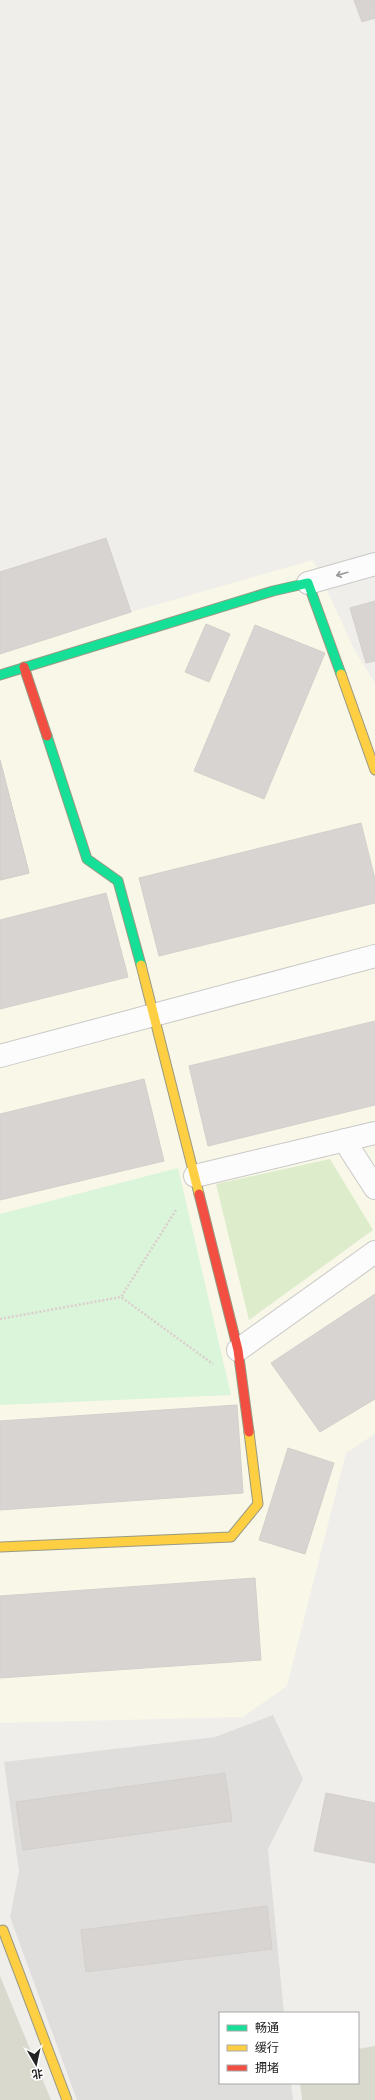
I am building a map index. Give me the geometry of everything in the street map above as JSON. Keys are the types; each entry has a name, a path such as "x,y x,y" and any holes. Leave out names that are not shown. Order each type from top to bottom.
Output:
{"street":[{"path":"0,675 273,591 308,583 375,564"},
{"path":"308,583 370,742 375,770"},
{"path":"0,1547 231,1537 258,1504 238,1350 154,1014 118,881 87,859 24,667"},
{"path":"0,1056 375,956"},
{"path":"195,1177 375,1133"},
{"path":"344,1140 375,1188"},
{"path":"238,1350 375,1252"},
{"path":"3,1930 67,2100"}],"path":[{"path":"121,1298 195,1177"},
{"path":"0,1319 121,1298 243,1385"}],"shaded area":[{"path":"313,560 355,651 375,683 375,1434 346,1453 287,1686 243,1717 0,1723 0,654 131,612"},
{"path":"273,1715 303,1779 268,1849 284,2012 219,2012 219,2084 291,2084 293,2100 77,2100 10,1917 19,1871 4,1762 215,1737"},
{"path":"0,1976 51,2100 0,2100"},
{"path":"375,2046 375,2100 302,2100 300,2084 359,2084 359,2049"}],"green space":[{"path":"330,1159 373,1230 249,1320 216,1184"},
{"path":"178,1168 231,1395 0,1405 0,1214"}],"building":[{"path":"354,0 375,0 375,18 362,22"},
{"path":"106,538 131,612 0,654 0,572"},
{"path":"375,601 375,661 366,663 350,608"},
{"path":"206,624 230,634 209,682 185,672"},
{"path":"255,625 325,653 264,799 194,771"},
{"path":"0,760 29,873 0,880"},
{"path":"0,760 29,873 0,880"},
{"path":"361,823 375,879 375,903 159,956 139,878"},
{"path":"106,893 128,977 0,1009 0,920"},
{"path":"375,1021 375,1105 208,1146 189,1066"},
{"path":"144,1079 164,1161 0,1200 0,1114"},
{"path":"375,1294 375,1399 320,1432 271,1363"},
{"path":"237,1405 243,1493 0,1510 0,1421"},
{"path":"288,1448 334,1463 305,1554 259,1540"},
{"path":"255,1578 261,1660 0,1678 0,1596"},
{"path":"225,1773 232,1821 23,1850 16,1802"},
{"path":"326,1793 375,1803 375,1863 314,1851"},
{"path":"267,1906 272,1949 86,1972 81,1930"}],"traffic: fast":[{"path":"0,675 273,591 308,583 341,674"},
{"path":"47,736 87,859 118,881 141,965"}],"traffic: slow":[{"path":"341,674 375,770"},
{"path":"141,965 199,1194"},
{"path":"0,1547 231,1537 258,1504 249,1432"},
{"path":"3,1930 67,2100"}],"traffic: jam":[{"path":"24,667 47,736"},
{"path":"199,1194 238,1350 249,1432"}]}
